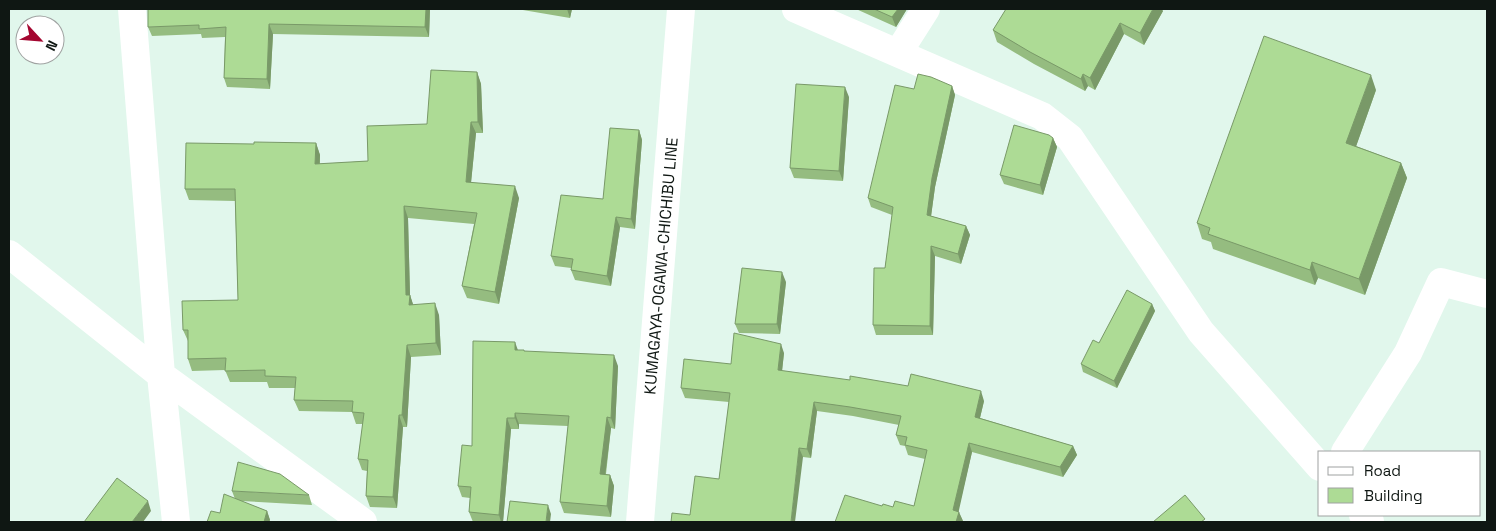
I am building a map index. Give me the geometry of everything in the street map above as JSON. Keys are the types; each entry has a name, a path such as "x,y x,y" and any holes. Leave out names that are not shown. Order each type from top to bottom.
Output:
{"street":[{"path":"132,9 161,375 176,522"},
{"name":"KUMAGAYA-OGAWA-CHICHIBU LINE","path":"640,522 681,9"},
{"path":"796,9 1042,116 1070,138 1201,332 1318,465"},
{"path":"898,53 926,9"},
{"path":"9,254 161,375 362,522"},
{"path":"1346,451 1408,354 1441,282 1487,294"}],"building":[{"path":"148,9 426,9 425,27 269,24 267,79 224,78 226,27 199,29 199,25 148,27"},
{"path":"874,9 898,9 892,17"},
{"path":"1006,9 1153,9 1140,33 1120,23 1090,78 1083,74 1081,79 993,30"},
{"path":"1264,36 1371,75 1346,143 1401,163 1359,279 1312,262 1310,270 1208,234 1210,228 1197,223"},
{"path":"431,70 477,72 478,122 471,122 466,182 515,186 495,292 462,286 477,213 404,206 406,295 410,295 409,305 435,303 436,343 407,345 402,415 399,415 393,497 366,496 368,460 358,459 364,413 352,412 353,401 294,400 296,377 265,376 265,370 225,371 226,358 188,359 188,330 183,330 182,301 238,300 235,189 185,189 186,143 316,143 315,164 368,161 367,126 427,124"},
{"path":"918,74 952,86 932,178 927,215 966,226 958,254 931,246 930,326 873,325 874,268 885,268 893,207 868,198 895,85 914,89"},
{"path":"796,84 845,87 839,171 790,168"},
{"path":"1014,125 1049,135 1053,138 1040,185 1000,175"},
{"path":"610,128 639,130 631,219 616,217 607,276 571,270 573,259 551,256 561,195 603,199"},
{"path":"742,268 782,272 777,324 735,324"},
{"path":"1127,290 1152,304 1114,381 1081,364 1093,340 1099,343"},
{"path":"734,333 781,344 778,370 850,380 850,376 908,386 911,374 981,391 975,417 1073,446 1060,467 969,443 953,510 959,512 956,522 835,522 845,495 882,506 883,504 893,507 895,501 914,506 927,450 905,445 907,437 896,435 901,416 814,402 807,449 799,448 791,522 671,522 672,513 690,515 695,476 719,479 730,393 681,388 684,359 731,364"},
{"path":"473,341 515,342 515,350 524,351 614,355 611,418 607,417 600,474 610,475 607,506 560,502 569,416 515,413 515,418 507,418 499,515 469,512 471,487 458,486 462,445 472,446"},
{"path":"238,462 280,474 309,495 232,491"},
{"path":"117,478 148,501 132,522 84,522"},
{"path":"224,494 267,511 264,522 207,522 211,511 220,513"},
{"path":"1185,495 1205,519 1201,522 1153,522"},
{"path":"510,501 548,505 546,522 507,522"}]}
